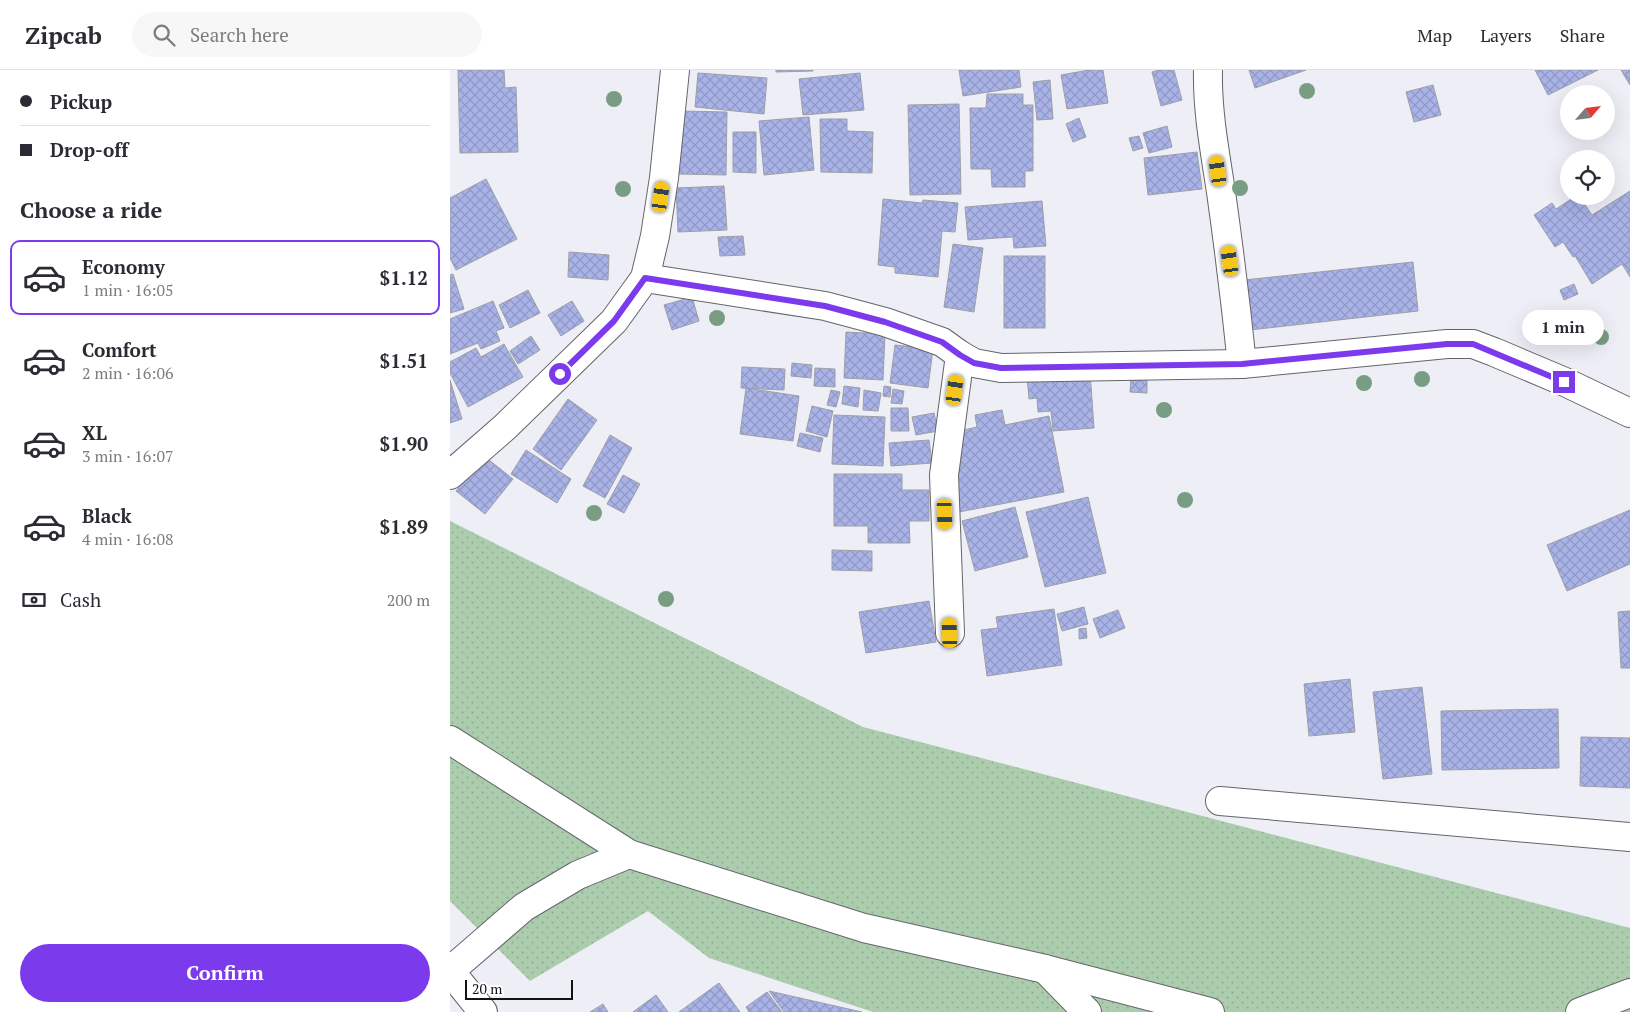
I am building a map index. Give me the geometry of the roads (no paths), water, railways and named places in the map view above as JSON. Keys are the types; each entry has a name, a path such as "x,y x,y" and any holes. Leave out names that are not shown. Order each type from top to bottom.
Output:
{"street":[{"path":"450,475 505,428 614,321 645,278 660,207 675,70"},
{"path":"1208,70 1213,135 1242,364"},
{"path":"645,278 825,306 885,322 942,342 974,363 1001,368 1242,364 1447,344 1473,344 1564,382 1630,413"},
{"path":"950,633 944,475 960,355"},
{"path":"450,740 629,854 864,928 1045,969 1210,1012"},
{"path":"1220,801 1630,837"},
{"path":"483,1012 450,971 524,907 578,875 629,854"},
{"path":"1045,969 1087,1012"},
{"path":"1580,1012 1630,993"}]}
